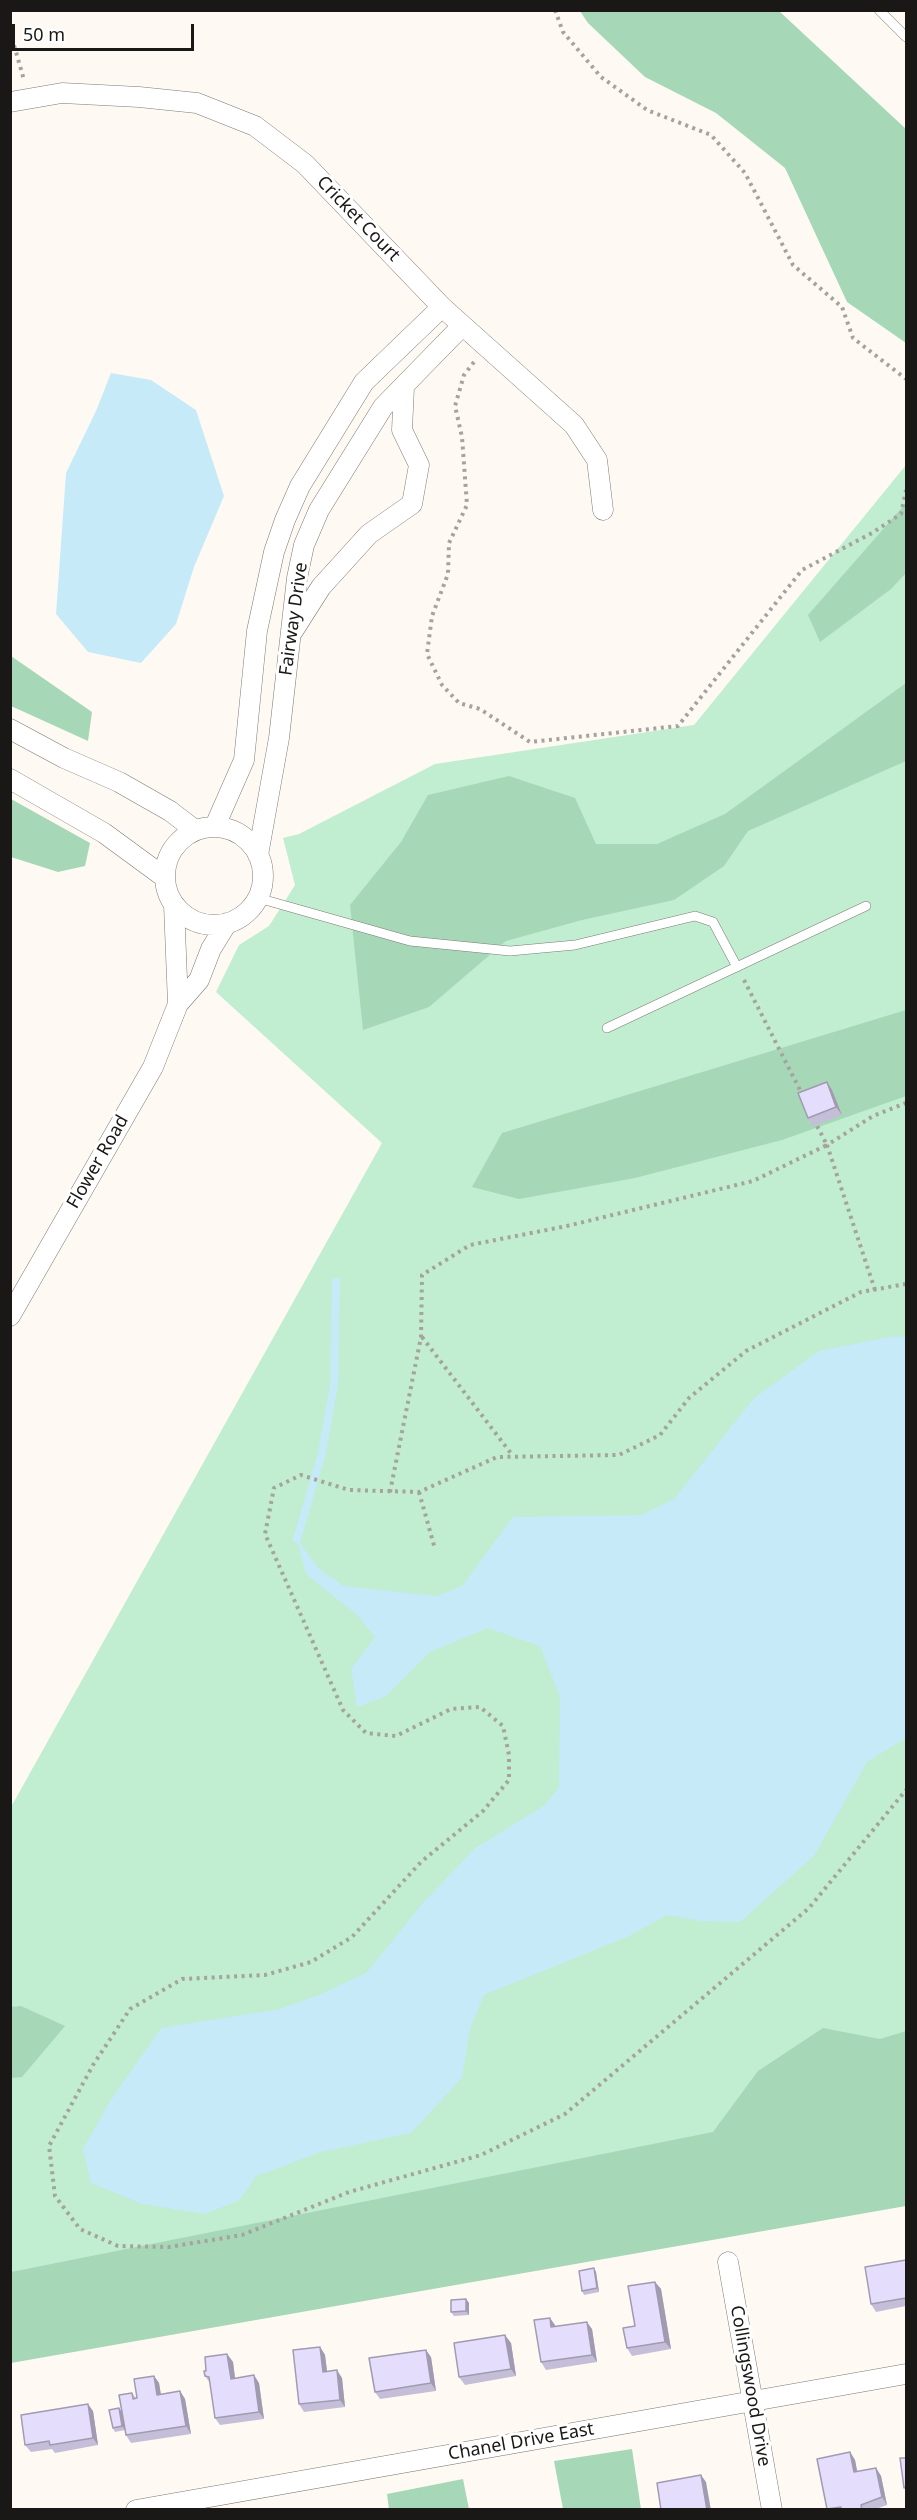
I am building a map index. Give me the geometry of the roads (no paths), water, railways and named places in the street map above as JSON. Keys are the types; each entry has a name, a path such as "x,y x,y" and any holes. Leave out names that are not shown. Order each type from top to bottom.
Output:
{"street":[{"name":"Cricket Court","path":"19,100 62,93 197,103 255,126 305,164 442,307 574,425 597,460 603,510"},
{"name":"Fairway Drive","path":"215,826 244,760 257,631 274,552 300,486 364,382 442,307"},
{"name":"Fairway Drive","path":"258,855 279,738 290,636 304,545 319,510 384,407 462,326"},
{"path":"290,636 321,587 369,534 412,504 419,465 402,430 404,387"},
{"path":"345,411 371,427 402,430"},
{"path":"10,729 64,758 119,782 170,811 195,830"},
{"path":"10,779 104,832 164,877"},
{"path":"215,826 238,832 250,842 258,855 263,879 258,898 245,914 227,923 198,922 180,912 168,896 164,877 172,848 186,834 215,826"},
{"name":"Flower Road","path":"174,905 178,1004"},
{"name":"Flower Road","path":"10,1316 153,1067 178,1004 199,980 211,949 227,923"},
{"name":"Collingswood Drive","path":"728,2262 772,2510"},
{"name":"Chanel Drive East","path":"136,2510 906,2373"}],"lane":[{"path":"879,10 906,37"},
{"path":"258,898 410,941 510,951 575,945 695,916 713,922 737,967"},
{"path":"607,1028 866,906"}],"water":[{"path":"111,373 151,380 196,410 224,496 194,567 176,624 141,663 88,652 56,614 66,473 96,411"},
{"path":"894,1336 906,1337 906,1738 867,1762 814,1856 740,1922 701,1921 667,1915 629,1936 484,1995 470,2029 462,2078 411,2133 321,2152 256,2176 240,2200 205,2214 142,2204 91,2183 83,2149 110,2101 161,2028 280,2009 319,1995 366,1973 422,1904 474,1849 545,1805 559,1787 560,1697 540,1646 488,1628 430,1652 386,1696 357,1707 351,1669 375,1637 357,1615 306,1574 297,1539 319,1569 344,1586 437,1596 462,1586 513,1517 641,1515 674,1499 754,1398 819,1351"}],"waterway":[{"path":"297,1539 322,1453 334,1385 336,1282"}]}
